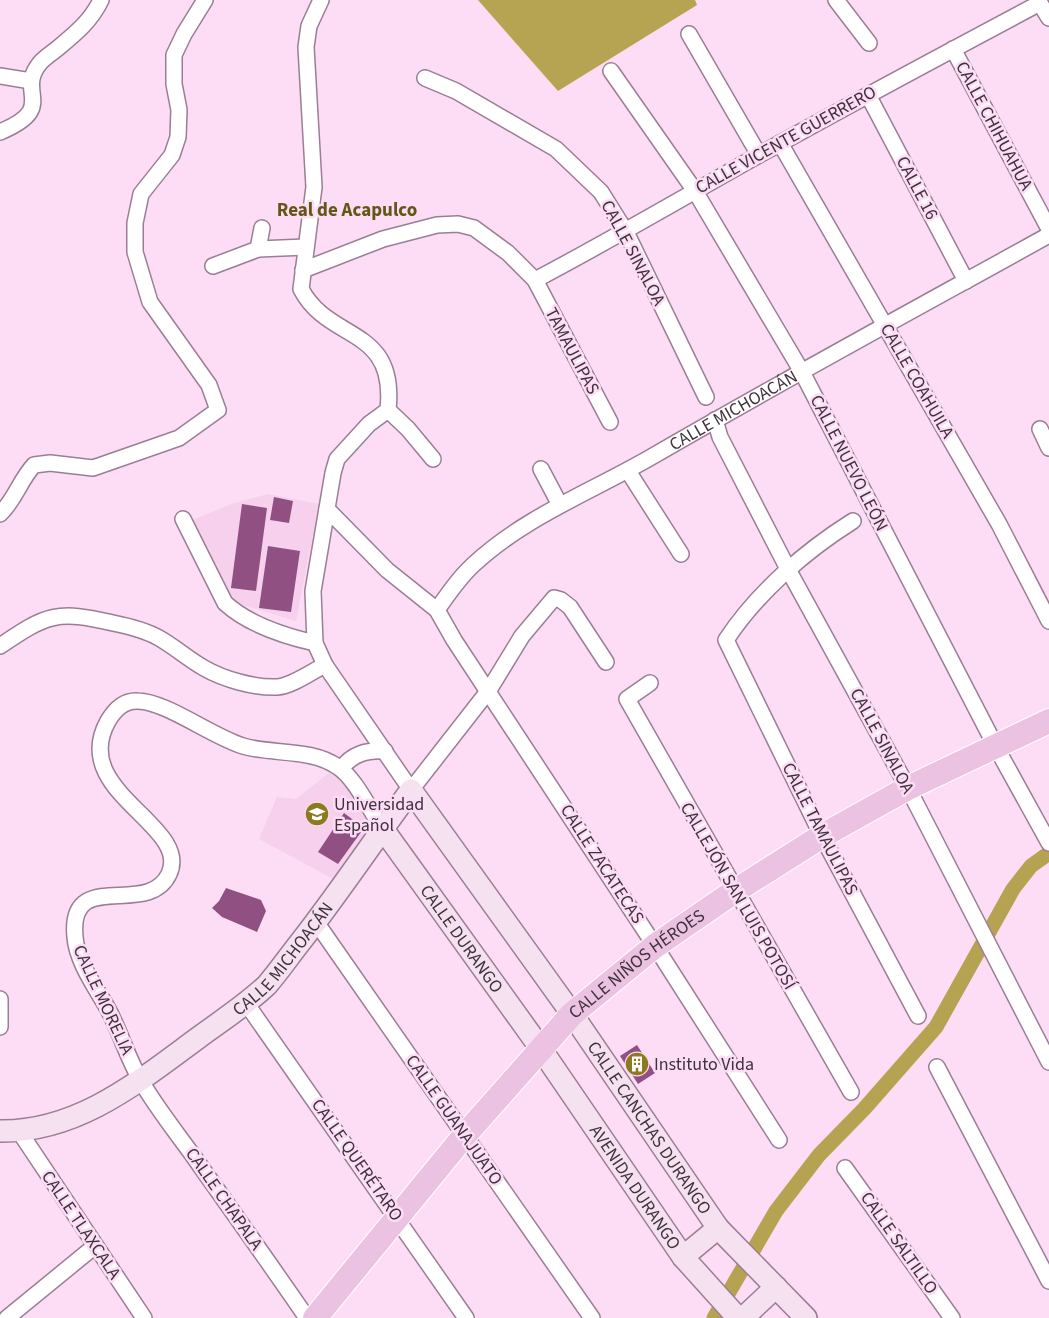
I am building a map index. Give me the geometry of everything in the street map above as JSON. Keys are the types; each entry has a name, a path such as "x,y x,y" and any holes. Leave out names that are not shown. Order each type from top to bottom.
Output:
{"main road":[{"name":"CALLE NIÑOS HÉROES","path":"315,1318 464,1136 572,1014 655,946 735,891 822,836 908,788 1049,721"}],"street":[{"path":"0,132 28,116 34,106 32,82 39,64 93,16 101,0"},
{"path":"0,514 11,504 24,476 34,465 50,463 93,468 179,438 218,410 209,385 150,302 135,252 135,223 141,194 172,155 178,137 179,110 174,84 174,55 184,34 205,0"},
{"path":"321,0 310,26 306,47 314,187 302,288 308,302 370,344 382,361 388,379 388,410 408,429 433,459"},
{"path":"836,0 869,43"},
{"path":"1039,2 1049,18"},
{"name":"CALLE VICENTE GUERRERO","path":"534,280 626,232 780,143 1039,2"},
{"path":"689,34 759,155"},
{"name":"CALLE CHIHUAHUA","path":"953,49 1049,229"},
{"name":"CALLE NUEVO LEÓN","path":"610,71 695,191 802,372 996,747 1049,843"},
{"path":"0,76 32,82"},
{"name":"CALLE SINALOA","path":"425,78 456,91 556,149 601,192 626,232 706,397"},
{"name":"CALLE 16","path":"868,95 966,280"},
{"name":"CALLE COAHUILA","path":"780,143 999,524 1049,622"},
{"path":"303,270 383,238 437,225 458,224 474,228 508,253 534,280"},
{"path":"258,249 262,228"},
{"name":"CALLE MICHOACÁN","path":"437,610 471,566 496,545 560,505 628,471 884,325 1049,235"},
{"path":"213,266 258,249 306,247"},
{"name":"TAMAULIPAS","path":"534,280 610,422"},
{"name":"CALLE CANCHAS DURANGO","path":"388,410 368,424 337,459 314,591 315,642 325,665 411,790 572,1014 722,1233 806,1318"},
{"name":"CALLE SINALOA","path":"715,420 720,437 908,788 1049,1062"},
{"path":"1040,429 1049,448"},
{"path":"541,469 560,505"},
{"path":"628,471 681,554"},
{"path":"327,509 387,570 437,610"},
{"path":"183,519 225,603 236,613 272,630 315,642"},
{"path":"790,570 826,539 853,521"},
{"name":"CALLE TAMAULIPAS","path":"790,570 774,583 726,640 822,836 918,1016"},
{"name":"CALLE MICHOACÁN","path":"9,1131 49,1126 71,1119 140,1081 246,1003 267,984 316,922 411,790 489,690 522,636 554,598 562,600 570,606 606,662"},
{"name":"CALLE ZACATECAS","path":"437,610 454,640 489,690 655,946 778,1140"},
{"path":"0,646 30,626 45,619 78,615 131,627 158,638 205,668 262,686 279,687 325,665"},
{"name":"CALLEJÓN SAN LUIS POTOSÍ","path":"650,683 627,699 851,1092"},
{"name":"CALLE MORELIA","path":"140,1081 111,1015 81,959 75,939 75,921 80,908 90,900 102,895 151,893 159,887 168,875 172,862 166,843 113,785 103,766 99,750 107,722 121,704 133,701 152,702 203,730 244,746 304,755 338,767"},
{"path":"382,829 346,773 338,767 360,753 371,750 385,751"},
{"name":"CALLE DURANGO","path":"382,829 541,1049"},
{"name":"CALLE GUANAJUATO","path":"316,922 592,1318"},
{"path":"0,999 0,1027"},
{"name":"CALLE QUERÉTARO","path":"246,1003 398,1218 466,1318"},
{"name":"AVENIDA DURANGO","path":"541,1049 689,1264 732,1311"},
{"path":"937,1067 1049,1281"},
{"name":"CALLE CHAPALA","path":"140,1081 307,1318"},
{"name":"CALLE TLAXCALA","path":"9,1131 95,1246 144,1318"},
{"name":"CALLE SALTILLO","path":"845,1168 952,1318"},
{"path":"689,1264 722,1233"},
{"path":"7,1318 95,1246"},
{"path":"743,1318 776,1288"}],"shaded area":[{"path":"478,0 695,0 697,5 558,91"},
{"path":"268,494 319,504 296,621 230,601 193,520 231,504"},
{"name":"Universidad Español","path":"334,769 375,829 337,881 259,839 277,797 296,799"}],"building":[{"path":"274,497 293,501 289,523 270,520"},
{"path":"242,504 267,508 256,591 231,588"},
{"path":"268,546 300,551 291,612 259,608"},
{"path":"344,813 364,828 338,864 318,852"},
{"path":"226,888 261,900 266,911 257,932 222,917 212,908 219,901"},
{"name":"Instituto Vida","path":"637,1045 655,1073 638,1084 620,1056"}],"waterway":[{"path":"714,1318 776,1211 819,1155 864,1109 936,1027 1013,889 1031,866 1049,853"}],"place":[{"name":"Universidad Español","path":"317,814"},
{"name":"Instituto Vida","path":"637,1064"}],"district":[{"name":"Real de Acapulco","path":"347,210"}]}
